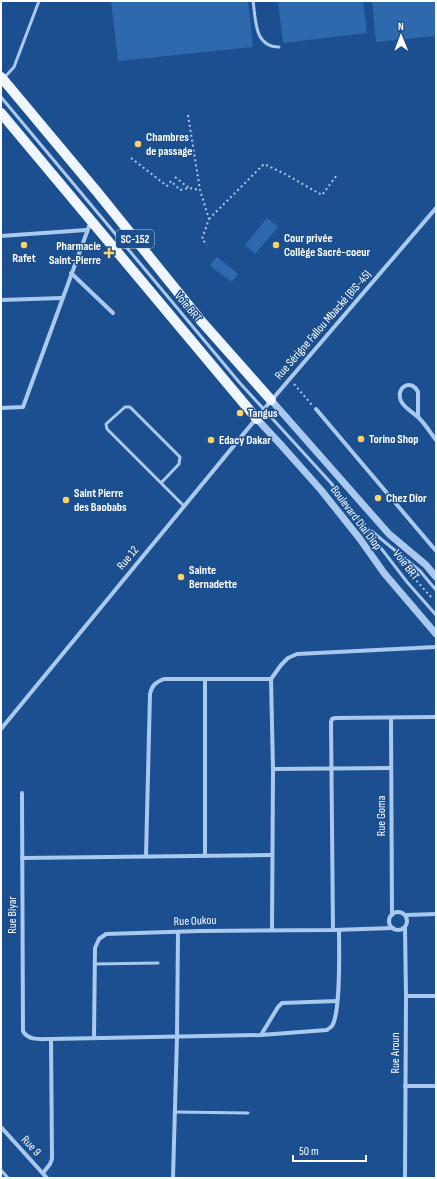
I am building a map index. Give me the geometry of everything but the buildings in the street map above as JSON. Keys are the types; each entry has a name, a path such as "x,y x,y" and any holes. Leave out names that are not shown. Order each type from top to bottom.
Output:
{"main road":[{"name":"SC-152","path":"2,78 98,193 202,322 272,400"},
{"path":"1,113 256,419"}],"street":[{"name":"Rue Sérigne Fallou Mbacké (BIS-45)","path":"272,400 436,208"},
{"path":"1,408 22,407 86,230 91,220"},
{"path":"1,236 86,230"},
{"path":"71,273 113,313"},
{"path":"1,300 62,298"},
{"path":"418,417 417,388 413,385 406,385 402,387 400,393 401,402 418,417 436,440"},
{"name":"Rue 12","path":"1,729 272,400"},
{"name":"Boulevard Dial Diop","path":"272,400 385,530 426,565 436,577"},
{"path":"316,409 436,551"},
{"name":"Boulevard Dial Diop","path":"256,419 321,490 360,539 384,573 436,634"},
{"path":"272,930 272,679 284,661 297,654 436,647"},
{"path":"146,856 150,694 152,687 156,682 164,679 272,679"},
{"path":"205,679 205,856"},
{"path":"333,930 331,768 332,719 436,717"},
{"name":"Rue Goma","path":"391,718 392,915"},
{"path":"273,769 391,768"},
{"name":"Rue Biyar","path":"22,793 23,1031 25,1036 30,1038 51,1039"},
{"path":"22,858 272,855"},
{"path":"406,915 408,922 404,928 400,930 393,928 389,923 390,917 399,912 406,915 436,914"},
{"name":"Rue Oukou","path":"94,1038 95,948 99,939 106,934 393,928"},
{"name":"Rue Aroun","path":"404,928 406,996 405,1178"},
{"path":"43,1173 52,1159 51,1039 261,1035 328,1030 332,1026 335,1018 337,1001 339,930"},
{"path":"173,1178 178,932"},
{"path":"406,996 436,996"},
{"path":"261,1035 282,1003 337,1001"},
{"path":"405,1086 436,1086"},
{"name":"Rue 9","path":"1,1128 47,1178"}],"lane":[{"path":"2,78 14,67 39,1"},
{"path":"253,1 258,34 264,42 272,47 280,47"},
{"name":"Voie BRT","path":"1,97 239,382 331,483 407,582 436,615"},
{"path":"161,483 179,464 180,457 130,406 125,407 106,424 107,429 161,483 184,506"},
{"name":"Voie BRT","path":"364,525 420,572 436,590"},
{"path":"95,964 158,963"},
{"path":"174,1112 248,1113"},
{"path":"1,1170 8,1178"}],"path":[{"path":"188,115 200,190 210,219"},
{"path":"131,158 167,186 171,181 180,190 189,188 200,190"},
{"path":"207,245 202,239 210,219 264,164 322,195 337,175"},
{"path":"175,177 189,188"},
{"path":"290,379 316,409"},
{"path":"413,577 432,598"}],"shaded area":[{"path":"111,1 248,1 253,47 118,61"},
{"path":"278,1 363,1 367,33 283,43"},
{"path":"372,1 436,1 436,36 376,42"},
{"path":"267,218 278,227 255,254 245,245"},
{"path":"217,257 238,274 232,282 210,266"}],"place":[{"name":"Chambres de passage","path":"138,144"},
{"name":"Rafet","path":"24,245"},
{"name":"Cour privée Collège Sacré-coeur","path":"276,245"},
{"name":"Pharmacie Saint-Pierre","path":"109,253"},
{"name":"Tangus","path":"240,413"},
{"name":"Torino Shop","path":"361,439"},
{"name":"Edacy Dakar","path":"211,440"},
{"name":"Chez Dior","path":"378,498"},
{"name":"Saint Pierre des Baobabs","path":"66,500"},
{"name":"Sainte Bernadette","path":"181,577"}]}
